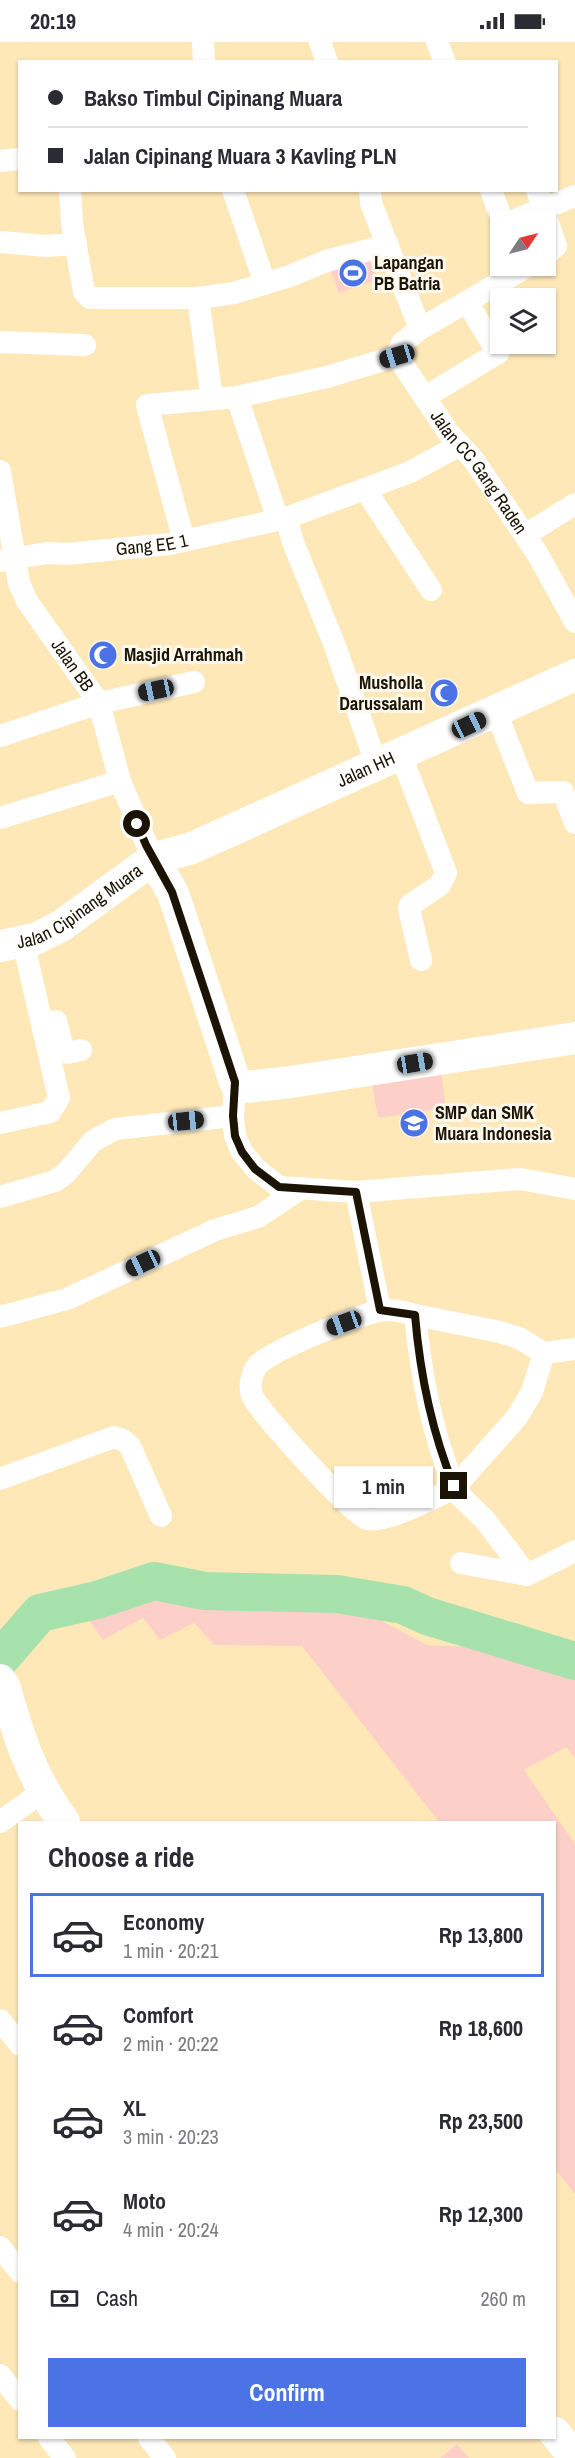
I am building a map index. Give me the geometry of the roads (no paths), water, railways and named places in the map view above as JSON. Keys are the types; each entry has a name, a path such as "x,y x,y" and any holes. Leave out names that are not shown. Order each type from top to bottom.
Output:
{"street":[{"path":"203,42 204,60"},
{"path":"320,42 326,60"},
{"path":"437,42 444,60"},
{"path":"0,161 18,159"},
{"path":"70,192 84,292 90,298 198,298 234,293 326,261 388,245"},
{"path":"234,192 265,284"},
{"path":"370,192 371,203 420,329"},
{"path":"492,192 498,210"},
{"path":"527,210 541,199 575,196"},
{"path":"0,242 45,246 76,244"},
{"path":"184,541 147,405 237,398 327,377 397,356 402,343 420,329 511,276"},
{"path":"198,298 212,399"},
{"path":"425,397 498,353 467,302"},
{"path":"0,342 85,345"},
{"name":"Jalan CC Gang Raden","path":"397,356 460,445 473,459 525,535 575,622"},
{"path":"237,398 282,519 389,761 446,873 440,885 410,905 421,960"},
{"name":"Gang EE 1","path":"8,559 114,550 184,541 282,519 408,473 460,445"},
{"name":"Jalan BB","path":"0,471 8,559 27,601 99,703 120,781 153,859"},
{"path":"365,489 431,590"},
{"path":"525,535 575,504"},
{"name":"Jalan HH","path":"153,859 192,848 389,761 575,675"},
{"path":"0,736 99,703 194,682"},
{"path":"496,712 528,793 563,792 575,823"},
{"path":"0,818 120,781"},
{"path":"153,859 172,892 235,1082 233,1116 235,1136 242,1152 255,1169 279,1187 300,1189 356,1192 520,1179 575,1189"},
{"name":"Jalan Cipinang Muara","path":"19,942 61,926 153,859"},
{"path":"19,942 63,1049 67,1053 81,1050"},
{"path":"0,1123 50,1112 59,1098 19,942"},
{"path":"235,1082 247,1087 291,1082 575,1038"},
{"path":"0,1197 55,1181 66,1173 93,1141 115,1129 233,1116"},
{"path":"0,1317 67,1299 214,1230 258,1217 300,1189"},
{"path":"356,1192 380,1310"},
{"path":"543,1353 532,1392 517,1417 453,1487 378,1519 365,1518 330,1488 266,1416 252,1397 250,1383 258,1365 267,1358 326,1330 380,1310 500,1332 519,1338 543,1353 575,1349"},
{"path":"415,1315 425,1393 442,1458 453,1487 485,1520 526,1575"},
{"path":"0,1479 114,1437 130,1446 161,1516"},
{"path":"461,1563 526,1575 575,1551"},
{"path":"3,1684 21,1740 42,1792 63,1821"},
{"path":"0,1822 42,1792"},
{"path":"0,2020 18,2042"},
{"path":"0,2247 18,2270"},
{"path":"0,2375 18,2398"},
{"path":"556,2434 575,2458"},
{"path":"50,2439 65,2458"},
{"path":"150,2439 165,2458"}],"waterway":[{"path":"0,1659 40,1613 97,1600 154,1581 205,1591 337,1594 403,1605 427,1616 575,1661"}],"place":[{"name":"Lapangan PB Batria","path":"353,273"},
{"name":"Masjid Arrahmah","path":"103,655"},
{"name":"Musholla Darussalam","path":"444,693"},
{"name":"SMP dan SMK Muara Indonesia","path":"414,1123"}]}
